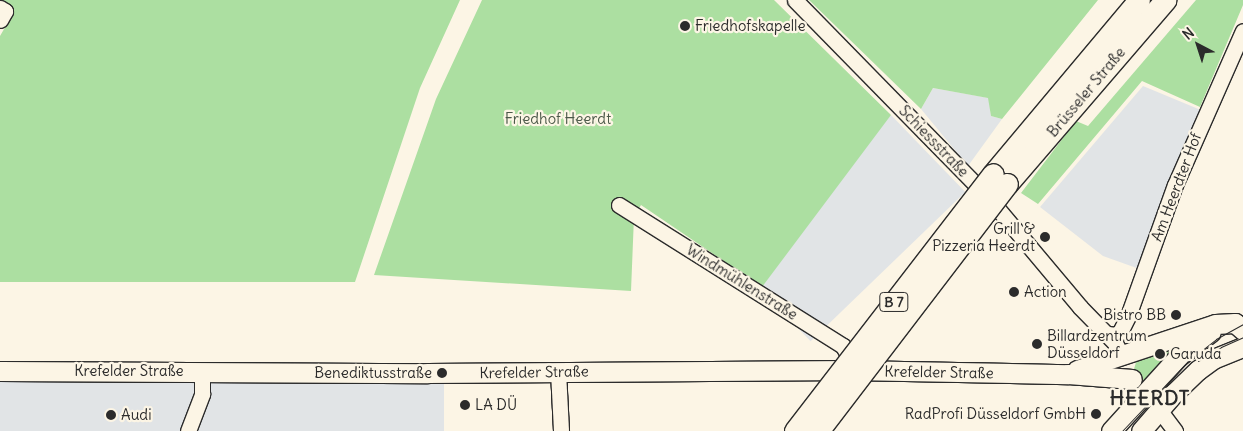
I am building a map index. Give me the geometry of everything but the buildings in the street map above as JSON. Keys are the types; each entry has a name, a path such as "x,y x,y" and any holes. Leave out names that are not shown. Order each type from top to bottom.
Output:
{"highway":[{"name":"Brüsseler Straße","path":"1000,179 1138,0"},
{"name":"Brüsseler Straße","path":"1000,179 1165,0"},
{"name":"B 7","path":"796,431 1000,179"},
{"name":"B 7","path":"818,431 1000,179"}],"main road":[{"path":"1124,351 1149,347 1215,324 1237,322"},
{"path":"1111,431 1190,346 1237,322"},
{"path":"1141,431 1191,376 1239,344 1243,338"},
{"path":"1124,351 1130,369 1137,355 1149,347"},
{"path":"1213,360 1243,347"},
{"path":"1124,351 1144,394 1160,410"},
{"name":"Krefelder Straße","path":"1068,374 1124,351"},
{"name":"Krefelder Straße","path":"0,371 850,370 1108,376 1116,374 1124,351"},
{"path":"1144,394 1162,396 1174,393"}],"street":[{"name":"Schiessstraße","path":"795,0 977,186 1080,306 1124,351"},
{"name":"Am Heerdter Hof","path":"1124,351 1145,273 1175,185 1243,31"},
{"name":"Windmühlenstraße","path":"619,204 843,346 849,357 850,370"},
{"path":"188,431 202,394 202,371"},
{"path":"558,371 561,431"},
{"path":"1160,410 1176,431"}],"shaded area":[{"path":"1143,86 1208,113 1145,271 1103,256 1040,207"},
{"path":"933,88 989,98 991,116 1002,119 968,166 921,109"},
{"path":"891,115 965,192 811,341 736,264"},
{"path":"0,381 444,381 444,431 0,431"}],"green space":[{"path":"0,0 460,0 420,88 355,282 0,282 0,36 14,12"},
{"name":"Friedhof Heerdt","path":"482,0 774,0 891,115 762,287 641,205 634,217 631,291 374,275 436,99"},
{"path":"809,0 1098,0 1002,119 991,116 988,98 933,88 921,109"},
{"path":"1196,0 1243,0 1243,5 1200,107 1142,81 1038,204 1021,193 1076,121 1088,126"},
{"path":"1191,338 1147,385 1137,375 1134,369 1137,359"}],"tram line":[{"path":"1122,431 1187,362 1216,339 1243,324"},
{"path":"1198,361 1221,347 1243,337"}],"place":[{"name":"Friedhofskapelle","path":"685,26"},
{"name":"Grill & Pizzeria Heerdt","path":"1045,237"},
{"name":"Action","path":"1014,292"},
{"name":"Bistro BB","path":"1176,315"},
{"name":"Billardzentrum Düsseldorf","path":"1037,344"},
{"name":"Garuda","path":"1160,354"},
{"name":"Benediktusstraße","path":"442,373"},
{"name":"LA DÜ","path":"465,405"},
{"name":"RadProfi Düsseldorf GmbH","path":"1096,414"},
{"name":"Audi","path":"111,415"}],"district":[{"name":"HEERDT","path":"1150,397"}]}
